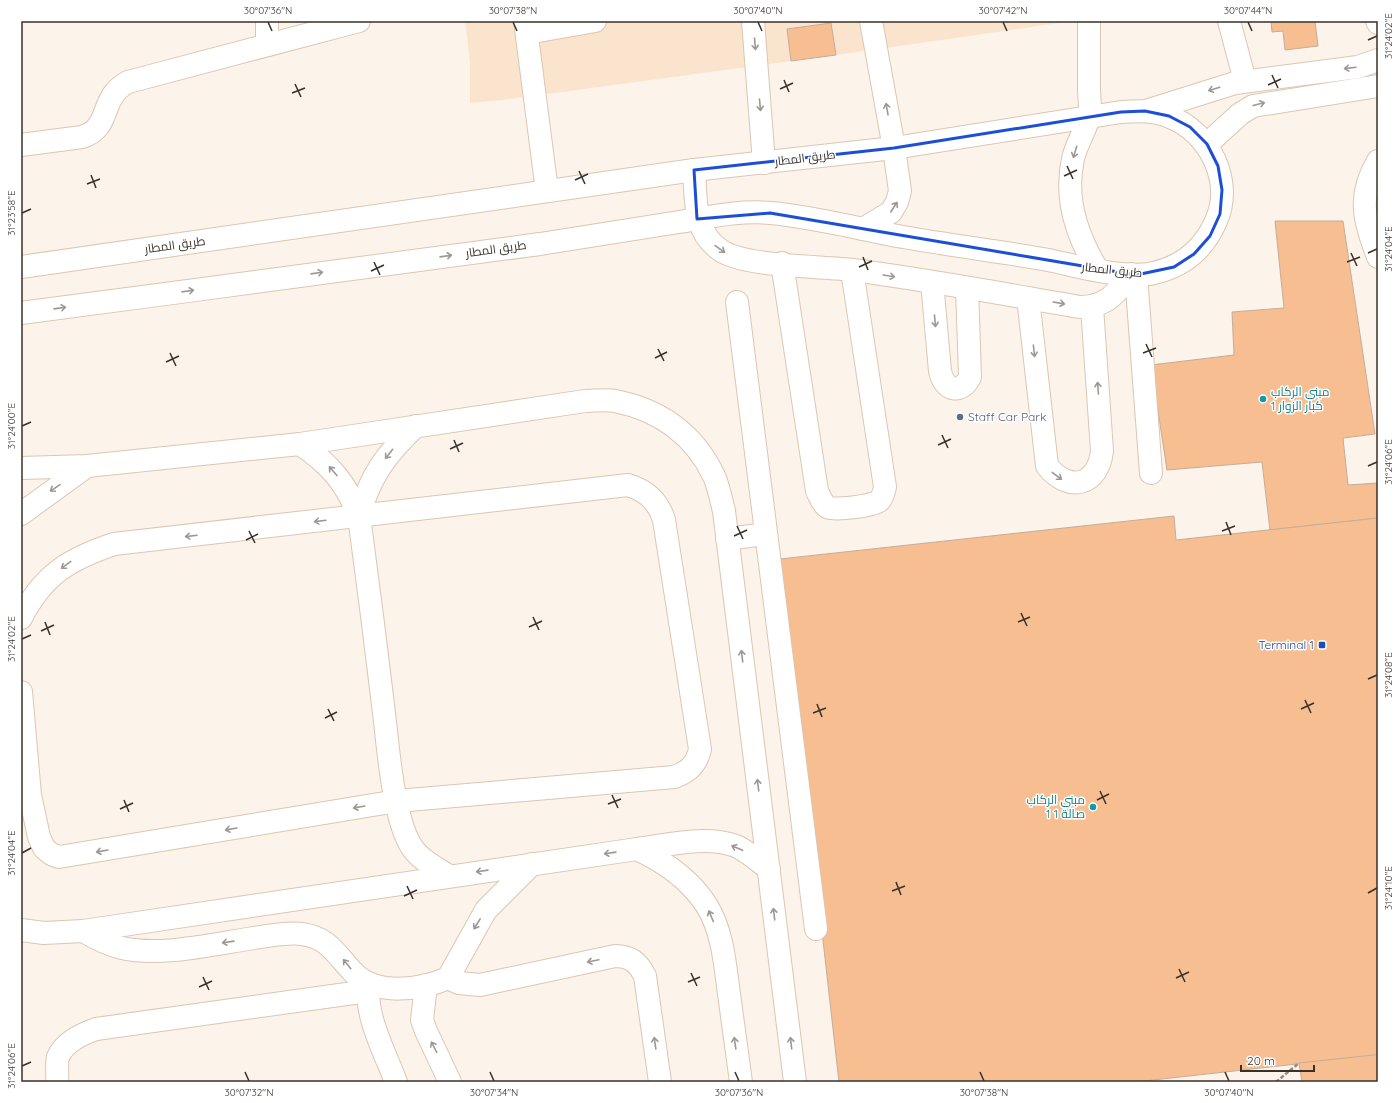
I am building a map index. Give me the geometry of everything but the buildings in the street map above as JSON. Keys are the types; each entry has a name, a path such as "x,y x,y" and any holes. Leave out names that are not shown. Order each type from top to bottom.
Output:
{"street":[{"path":"267,21 267,45"},
{"path":"21,145 82,137 91,134 100,124 113,93 128,82 359,21"},
{"path":"547,191 526,27 594,21"},
{"path":"753,21 764,163"},
{"path":"863,229 882,219 891,212 897,202 900,191 894,148 871,21"},
{"path":"1089,21 1089,116 1073,160 1070,182 1076,227 1085,249 1097,270"},
{"path":"1229,21 1245,81"},
{"path":"1145,111 1245,81 1358,67 1378,60"},
{"path":"1207,144 1234,118 1253,106 1378,86"},
{"name":"طريق المطار","path":"21,267 694,170 894,148 1121,112 1145,111 1169,116 1185,124 1207,144 1218,166 1222,190 1220,214 1210,236 1194,254 1174,267 1151,274 1134,274 1097,270 770,213 736,214 534,244 21,313"},
{"path":"1378,161 1370,175 1365,190 1364,208 1368,228 1378,257"},
{"path":"694,170 697,219 710,242 729,255 755,261 852,270 1080,307 1092,307 1112,297 1134,274"},
{"path":"782,263 818,491 821,501 827,507 834,509 871,504 879,501 883,495 885,487 852,270"},
{"path":"1134,274 1151,473"},
{"path":"932,282 941,379 946,385 953,388 960,388 967,384 970,377 966,288"},
{"path":"1028,298 1047,466 1056,476 1068,482 1082,482 1093,476 1101,464 1102,451 1092,307"},
{"path":"737,302 816,929"},
{"path":"21,468 87,466 300,444 585,401 614,400 647,410 675,425 697,448 714,476 724,511 796,1082"},
{"path":"359,516 366,491 376,473 392,450 416,426"},
{"path":"300,444 324,462 340,479 350,494 359,516 388,748 402,823 409,843 416,853 431,866 450,876"},
{"path":"21,514 40,498 87,466"},
{"path":"21,618 30,601 49,578 68,563 88,553 114,544 628,485 640,489 652,497 660,508 667,535 700,749 698,757 691,769 684,774 674,777 397,801 59,857 51,854 44,848 39,837 25,779 21,692"},
{"path":"727,538 766,534"},
{"path":"21,930 44,933 83,931 690,842 720,842 735,846 750,854 769,869"},
{"path":"637,849 658,859 675,871 693,887 707,907 717,930 723,952 741,1082"},
{"path":"57,1082 58,1057 67,1045 79,1035 96,1029 369,987 393,988 426,985 448,978 486,910 532,864"},
{"path":"83,931 101,941 121,948 147,952 171,950 281,934 302,934 321,939 335,950 354,973 369,987 368,1008 396,1082"},
{"path":"448,978 458,983 480,985 615,956 624,956 640,965 645,976 660,1082"},
{"path":"426,985 422,1020 450,1082"}],"path":[{"path":"1276,1082 1299,1064"}],"highlighted area":[{"path":"1145,111 1169,116 1190,127 1207,144 1218,166 1222,190 1220,214 1210,236 1194,254 1174,267 1136,275 770,213 697,219 694,170 894,148 1121,112"}],"shaded area":[{"path":"465,21 1073,21 836,55 831,24 787,29 791,61 470,103 470,62"}],"place":[{"name":"مبنى الركاب 1 كبار الزوار","path":"1263,399"},
{"name":"Staff Car Park","path":"960,417"},
{"name":"Terminal 1","path":"1322,645"},
{"name":"مبنى الركاب 1 صالة 1","path":"1093,807"}]}
